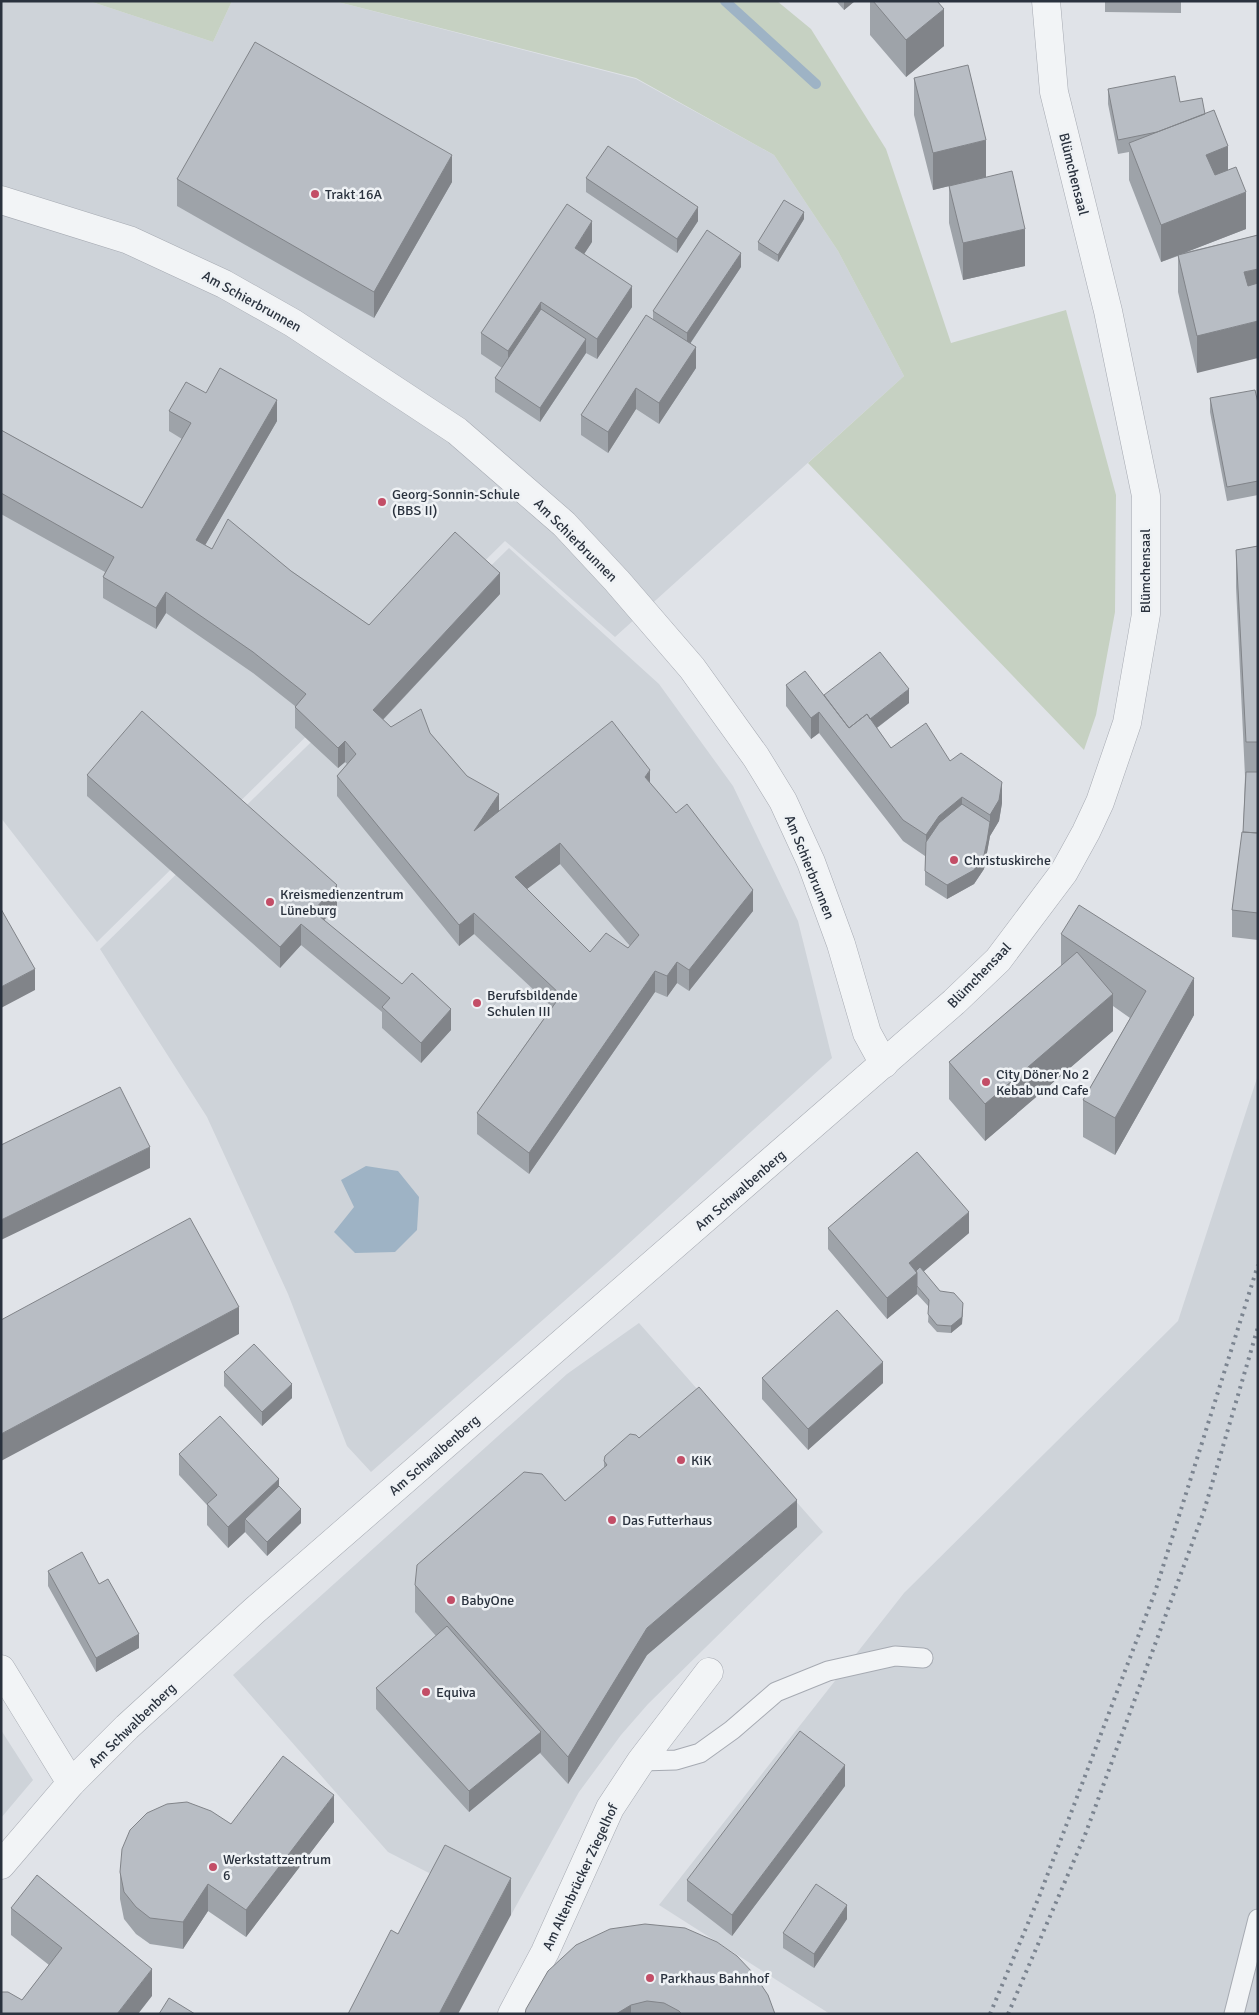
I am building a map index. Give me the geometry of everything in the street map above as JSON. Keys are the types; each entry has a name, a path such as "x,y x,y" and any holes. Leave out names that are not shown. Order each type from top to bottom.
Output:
{"street":[{"name":"Blümchensaal","path":"884,1064 998,960 1064,872 1100,802 1127,723 1146,614 1146,496 1108,311 1054,92 1046,1"},
{"name":"Am Schierbrunnen","path":"1,200 129,240 224,284 293,323 457,431 564,524 617,581 692,668 756,757 783,801 811,862 842,944 867,1033 884,1064"},
{"name":"Am Schwalbenberg","path":"1,1865 71,1784 128,1727 254,1611 884,1064"},
{"path":"1,1669 71,1784"},
{"name":"Am Altenbrücker Ziegelhof","path":"512,2014 545,1952 610,1808 642,1761 709,1672"}],"lane":[{"path":"642,1761 676,1760 700,1753 732,1730 776,1692 828,1671 895,1656 923,1658"},
{"path":"1234,2014 1258,1919"}],"shaded area":[{"name":"Georg-Sonnin-Schule (BBS II)","path":"1,1 89,1 213,42 232,1 334,1 636,79 774,155 838,251 904,376 615,637 505,541 97,942 1,818"},
{"name":"Berufsbildende Schulen III","path":"509,548 659,684 733,786 798,921 832,1058 614,1257 371,1472 347,1446 288,1294 207,1117 100,949"},
{"path":"1258,1075 1258,2014 830,2014 659,1905 904,1593 1178,1321"},
{"path":"639,1323 823,1532 648,1704 621,1735 579,1792 511,1915 388,1852 233,1675 567,1374"},
{"path":"1,1730 33,1780 1,1818"}],"green space":[{"path":"89,1 232,1 213,42"},
{"path":"334,1 777,1 811,29 886,149 951,343 1066,310 1116,495 1115,612 1096,715 1084,750 808,463 904,376 838,251 774,155 636,78"}],"water":[{"path":"366,1166 398,1171 419,1197 417,1230 395,1252 355,1253 334,1232 354,1207 341,1180"}],"building":[{"path":"873,1 937,1 944,9 906,40"},
{"name":"Trakt 16A","path":"255,42 452,155 374,292 177,179"},
{"path":"968,65 986,140 933,153 914,78"},
{"path":"1175,76 1180,102 1202,98 1205,114 1157,132 1118,140 1108,89"},
{"path":"1214,110 1228,146 1206,155 1215,175 1236,167 1246,192 1161,225 1129,143"},
{"path":"608,146 698,207 677,239 586,178"},
{"path":"1012,171 1025,229 963,243 949,186"},
{"path":"784,200 804,212 778,255 758,242"},
{"path":"567,204 592,221 575,248 632,286 597,339 541,302 508,351 481,333"},
{"path":"707,230 741,253 687,333 653,311"},
{"path":"1258,235 1258,269 1244,272 1248,286 1258,283 1258,321 1197,336 1178,255"},
{"path":"541,309 586,339 540,408 495,378"},
{"path":"646,315 696,347 659,403 636,388 608,432 581,415"},
{"path":"220,368 277,400 196,540 212,549 228,519 291,571 369,625 455,532 500,573 373,710 391,727 421,709 430,733 467,776 499,794 474,831 612,721 650,770 645,777 676,813 687,804 753,890 689,970 677,962 667,976 655,971 529,1153 477,1113 561,995 474,913 459,925 337,776 356,754 345,741 338,748 295,707 306,694 253,652 166,592 156,608 103,577 114,557 1,493 1,430 142,508 191,423 169,411 186,382 206,393","holes":["560,843 639,935 628,948 606,933 590,952 515,877"]},
{"path":"1255,390 1258,403 1258,481 1227,487 1210,398"},
{"path":"1258,546 1258,742 1246,742 1236,550"},
{"path":"880,652 909,689 870,719 867,714 849,728 824,695"},
{"path":"805,671 849,728 867,714 891,748 926,723 950,761 961,753 1002,782 999,800 990,815 962,797 939,816 926,835 903,820 819,712 811,718 786,685"},
{"path":"142,711 337,885 313,911 402,984 412,973 451,1009 421,1043 382,1007 390,998 301,924 280,947 87,775"},
{"path":"1246,772 1258,772 1258,833 1243,832"},
{"path":"962,804 990,822 987,841 984,855 974,870 947,885 925,871 926,842 939,823"},
{"path":"1242,832 1258,833 1258,913 1232,910"},
{"path":"1079,905 1194,978 1115,1118 1083,1100 1146,991 1061,934"},
{"path":"1,909 35,969 1,987"},
{"path":"1077,952 1113,994 985,1104 949,1062"},
{"path":"120,1087 150,1147 1,1220 1,1145"},
{"path":"917,1152 969,1212 909,1263 917,1273 887,1298 828,1228"},
{"path":"190,1218 239,1307 1,1434 1,1320"},
{"path":"920,1267 940,1291 954,1293 963,1303 962,1317 951,1326 937,1325 928,1314 929,1300 917,1286 916,1271"},
{"path":"837,1310 883,1362 808,1429 762,1378"},
{"path":"254,1344 292,1384 262,1412 224,1372"},
{"path":"699,1387 797,1500 647,1628 568,1757 415,1585 417,1565 524,1472 542,1474 565,1501 607,1465 604,1461 605,1456 630,1434 636,1435 639,1438"},
{"path":"220,1416 279,1479 228,1527 207,1504 217,1495 179,1454"},
{"path":"279,1486 301,1509 267,1542 245,1519"},
{"path":"82,1552 99,1584 108,1579 139,1634 96,1658 48,1571"},
{"path":"447,1626 541,1732 469,1791 376,1688"},
{"path":"800,1731 845,1765 732,1915 687,1880"},
{"name":"Werkstattzentrum 6","path":"283,1756 334,1795 246,1910 208,1884 183,1922 150,1918 136,1907 124,1892 120,1872 122,1849 130,1830 147,1813 167,1804 187,1802 211,1811 231,1824"},
{"path":"445,1845 511,1878 439,2014 348,2014 391,1930 398,1934"},
{"path":"37,1875 152,1969 117,2014 1,2014 1,1992 8,1992 22,2000 62,1948 11,1908"},
{"path":"816,1884 847,1905 814,1954 783,1933"},
{"path":"645,1924 685,1928 717,1942 737,1956 754,1974 768,1995 775,2014 682,2014 664,2003 647,2001 631,2005 616,2014 525,2014 548,1971 576,1945 610,1929"},
{"path":"169,1998 195,2014 159,2014"}],"waterway":[{"path":"725,1 816,84"}],"railway":[{"path":"990,2014 1039,1897 1155,1592 1258,1265"},
{"path":"1008,2014 1085,1835 1204,1511 1258,1327"}],"place":[{"name":"Trakt 16A","path":"315,194"},
{"name":"Georg-Sonnin-Schule (BBS II)","path":"382,502"},
{"name":"Christuskirche","path":"954,860"},
{"name":"Kreismedienzentrum Lüneburg","path":"270,902"},
{"name":"Berufsbildende Schulen III","path":"477,1003"},
{"name":"City Döner No 2 Kebab und Cafe","path":"986,1082"},
{"name":"KiK","path":"681,1460"},
{"name":"Das Futterhaus","path":"612,1520"},
{"name":"BabyOne","path":"451,1600"},
{"name":"Equiva","path":"426,1692"},
{"name":"Werkstattzentrum 6","path":"213,1867"},
{"name":"Parkhaus Bahnhof","path":"650,1978"}]}
